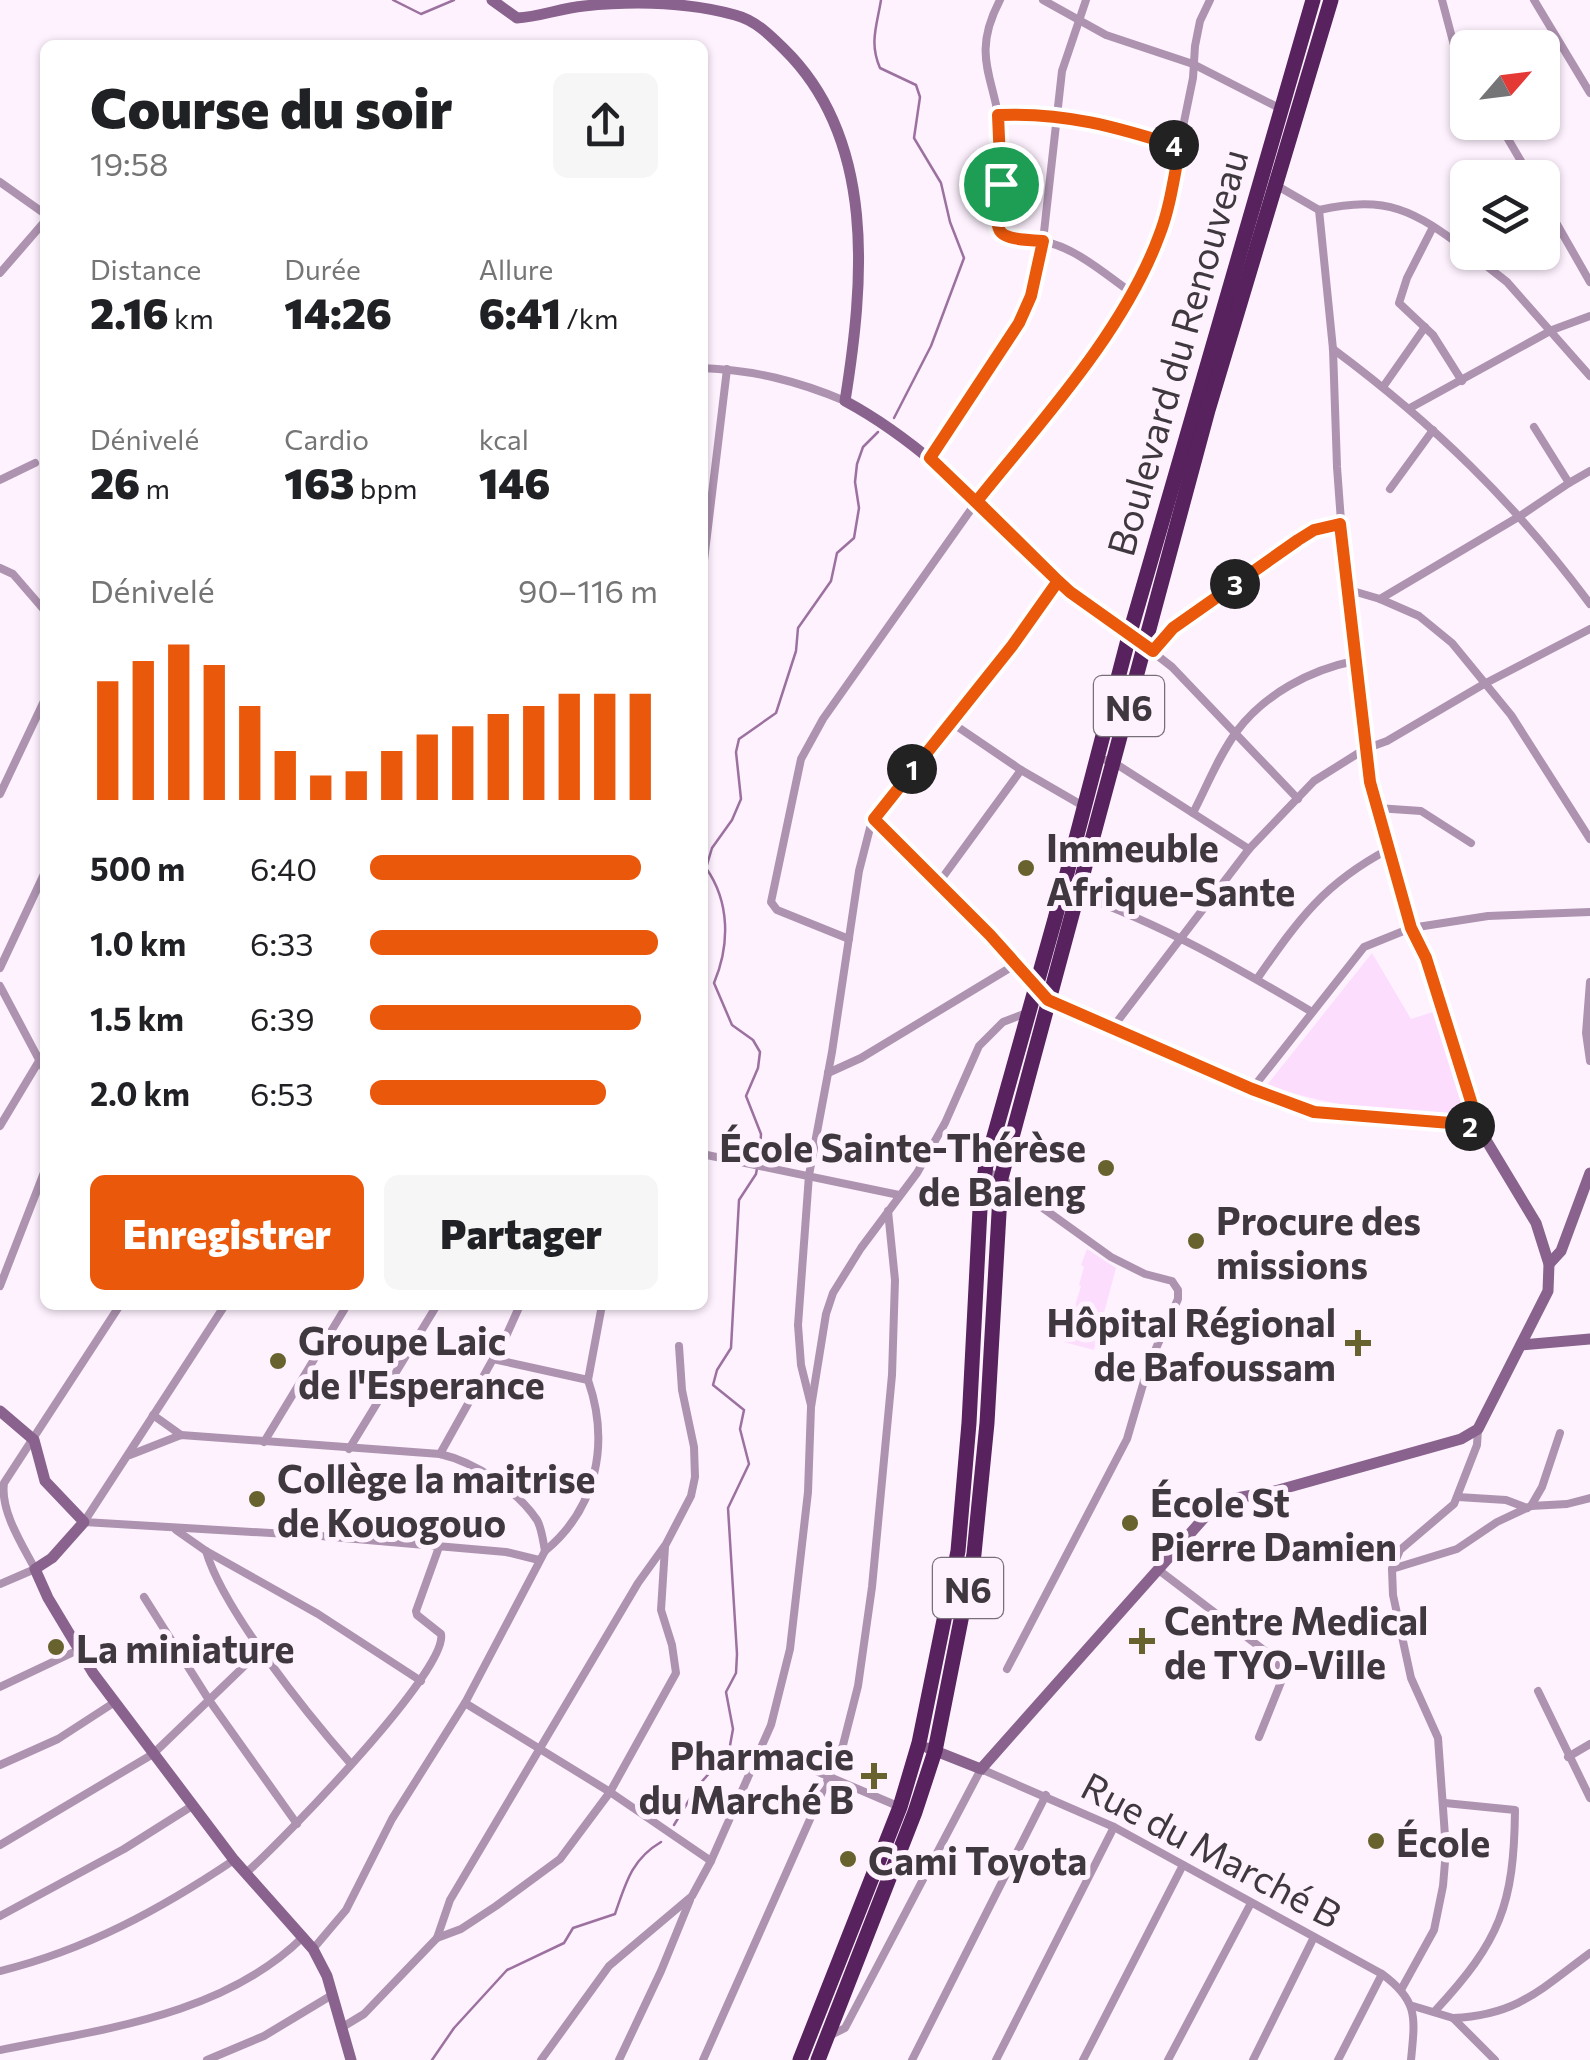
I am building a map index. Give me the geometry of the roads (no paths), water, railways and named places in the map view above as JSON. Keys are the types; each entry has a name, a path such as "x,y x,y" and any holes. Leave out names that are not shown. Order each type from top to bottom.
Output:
{"highway":[{"name":"Boulevard du Renouveau","path":"987,1423 980,1209 985,1171 1076,894 1106,760 1141,643 1260,180 1313,0"},
{"name":"Boulevard du Renouveau","path":"1214,363 1277,185 1331,0"},
{"name":"Boulevard du Renouveau","path":"818,2060 908,1810 919,1744 966,1553 969,1423 1001,1178 1040,1010 1035,983 1085,807 1106,760"},
{"path":"969,1423 987,1423"},
{"name":"N6","path":"935,1751 987,1423"},
{"name":"Boulevard du Renouveau","path":"800,2060 935,1751"}],"street":[{"path":"492,0 516,18 580,6 628,4 666,4 738,15 756,24 793,57 829,110 853,180 858,263 846,401"},
{"path":"1000,0 984,44 985,65 998,115 1001,184 997,230 1005,237 1043,241 1067,250 1132,293"},
{"path":"1042,0 1106,35 1193,64 1297,115"},
{"path":"930,458 1019,323 1031,296 1043,241 1062,71 1086,0"},
{"path":"849,939 777,910 771,902 801,758 822,719 977,501 1061,394 1132,293 1159,238 1180,147 1200,21 1210,0"},
{"path":"1442,0 1450,30"},
{"path":"1534,0 1590,93"},
{"path":"998,115 1090,120 1180,147"},
{"path":"1260,180 1277,185 1319,210 1379,203 1411,213 1450,239"},
{"path":"0,182 40,213"},
{"path":"1319,210 1333,350 1346,589 1365,749 1377,808 1411,928 1426,958 1480,1130 1536,1223 1550,1264 1548,1291 1478,1429 1477,1445 1458,1497 1448,1512 1400,1550 1392,1569 1398,1624 1411,1678 1438,1738 1445,1803 1446,1850 1439,1915 1423,1954 1402,1988"},
{"path":"0,273 40,223"},
{"path":"1433,227 1398,299 1401,307 1425,327 1448,355 1462,381"},
{"path":"1560,230 1590,282"},
{"path":"1491,270 1552,330 1590,376"},
{"path":"1410,408 1552,330 1590,316"},
{"path":"1384,386 1425,327"},
{"path":"1333,350 1384,386 1464,457 1520,516 1590,604"},
{"path":"708,368 801,382 890,426 977,501 1086,606 1141,643 1236,732 1298,799"},
{"path":"708,528 727,369"},
{"path":"1534,426 1569,484"},
{"path":"1390,488 1433,430"},
{"path":"0,480 34,462"},
{"path":"1380,599 1590,471"},
{"path":"1141,643 1173,628 1314,530 1340,524"},
{"path":"0,568 12,574 40,605"},
{"path":"811,1407 801,1366 798,1325 809,1175 859,871 874,819 1012,646 1058,581"},
{"path":"1346,589 1380,599 1430,624 1459,650 1511,715 1590,839"},
{"path":"1113,1027 1249,849 1330,768 1590,629"},
{"path":"1193,813 1236,732 1261,707 1322,668 1354,661"},
{"path":"0,794 40,710"},
{"path":"949,722 1020,770 1085,807"},
{"path":"1106,760 1249,849"},
{"path":"937,885 1020,770"},
{"path":"1377,808 1421,811 1470,843"},
{"path":"874,819 1035,983 1040,1010"},
{"path":"1257,980 1327,888 1389,848"},
{"path":"0,968 40,883"},
{"path":"1076,894 1120,909 1182,938 1312,1012"},
{"path":"1252,1089 1360,950 1411,928 1488,916 1590,912"},
{"path":"828,1073 861,1058 1018,964"},
{"path":"1590,982 1586,1034 1590,1061"},
{"path":"0,986 40,1060"},
{"path":"619,2060 762,1748 780,1693 796,1612 808,1492 811,1407 826,1314 843,1277 917,1173 945,1123 978,1046 1003,1022 1040,1010 1113,1027 1314,1112 1463,1124 1480,1130"},
{"path":"0,1126 40,1070"},
{"path":"708,1155 899,1194"},
{"path":"985,1171 1001,1178 1111,1257 1145,1274 1172,1280 1178,1290 1178,1299 1149,1364 1127,1438 1007,1669"},
{"path":"1550,1264 1561,1251 1590,1172"},
{"path":"0,1286 40,1183"},
{"path":"703,2060 849,1726 864,1652 892,1375 895,1280 888,1211"},
{"path":"117,1310 1,1491 13,1530 78,1650 115,1702 234,1860 304,1936 327,1976 351,2060"},
{"path":"0,1584 52,1558 84,1522 221,1310"},
{"path":"264,1442 344,1310"},
{"path":"348,1449 435,1310"},
{"path":"440,1454 518,1310"},
{"path":"312,1949 346,1910 392,1819 466,1704 542,1555 561,1538 591,1493 598,1411 588,1380 601,1310"},
{"path":"1520,1345 1590,1339"},
{"path":"437,1938 450,1900 638,1584 666,1544 691,1496 695,1477 678,1346"},
{"path":"494,1359 588,1380"},
{"path":"0,1411 34,1440 45,1481 84,1522 542,1555"},
{"path":"153,1415 181,1435"},
{"path":"827,2037 845,2028 982,1769 1211,1510 1225,1500 1301,1484 1460,1439 1478,1429"},
{"path":"1529,1507 1542,1487 1560,1433"},
{"path":"130,1455 181,1435 440,1454 464,1460 496,1481 538,1522 542,1555"},
{"path":"1458,1497 1506,1500 1529,1507"},
{"path":"1392,1569 1458,1549 1497,1522 1529,1507 1590,1498"},
{"path":"172,1528 422,1681"},
{"path":"341,2028 364,2014 437,1938 496,1906 560,1859 610,1792 676,1672 661,1610 666,1544"},
{"path":"246,1873 297,1824 422,1681 442,1645 441,1634 417,1616 416,1611 439,1547"},
{"path":"206,1551 216,1579 262,1649 351,1764"},
{"path":"1160,1571 1282,1668 1259,1737"},
{"path":"144,1597 209,1700 297,1824"},
{"path":"0,1845 153,1754 262,1649"},
{"path":"0,1687 78,1650"},
{"path":"1538,1691 1590,1798"},
{"path":"0,1765 58,1739 115,1702"},
{"path":"466,1704 610,1792 711,1861"},
{"name":"Rue du Marché B","path":"919,1744 1046,1794 1114,1827 1382,1974 1402,1988 1412,2006"},
{"path":"1568,1756 1590,1744"},
{"path":"762,1748 908,1810"},
{"path":"912,2060 1046,1794"},
{"path":"1435,2011 1474,1968 1491,1941 1504,1912 1514,1861 1515,1810 1445,1803"},
{"path":"0,1916 192,1806"},
{"path":"996,2060 1114,1827"},
{"path":"0,1971 49,1957 118,1929 180,1896 234,1860"},
{"path":"1083,2060 1183,1865"},
{"path":"541,2060 609,1966 692,1896"},
{"path":"1168,2060 1251,1903"},
{"path":"0,2050 111,2029 206,1999 262,1970 304,1936"},
{"path":"1253,2060 1314,1937"},
{"path":"1453,2018 1503,2012 1535,1994 1590,1952"},
{"path":"1338,2060 1382,1974"},
{"path":"207,2060 264,2036 332,1996"},
{"path":"1411,2060 1412,2006 1453,2018 1496,2060"}],"waterway":[{"path":"393,0 421,14 454,0"},
{"path":"881,0 875,34 877,59 880,68 916,85 920,97 914,138 941,183 964,258 931,346 894,418"},
{"path":"708,861 741,799 736,752 739,739 776,713 796,651 798,628 831,581 837,553 854,538 859,508 857,464 863,447 878,432"},
{"path":"674,1825 697,1787 729,1751 733,1729 726,1692 736,1673 737,1654 728,1508 749,1464 740,1429 744,1410 713,1385 731,1348 739,1200 756,1174 761,1134 746,1096 760,1052 753,1040 732,1025 714,983 723,954 725,924 720,895 708,871"},
{"path":"432,2060 454,2028 507,1970 564,1943 573,1928 615,1914 637,1864 661,1842"}],"place":[{"name":"Immeuble Afrique-Sante","path":"1026,868"},
{"name":"École Sainte-Thérèse de Baleng","path":"1106,1168"},
{"name":"Procure des missions","path":"1196,1241"},
{"name":"Hôpital Régional de Bafoussam","path":"1358,1343"},
{"name":"Groupe Laic de l'Esperance","path":"278,1361"},
{"name":"Collège la maitrise de Kouogouo","path":"257,1499"},
{"name":"École St Pierre Damien","path":"1130,1523"},
{"name":"Centre Medical de TYO-Ville","path":"1142,1641"},
{"name":"La miniature","path":"56,1647"},
{"name":"Pharmacie du Marché B","path":"874,1776"},
{"name":"École","path":"1376,1841"},
{"name":"Cami Toyota","path":"848,1859"}]}
